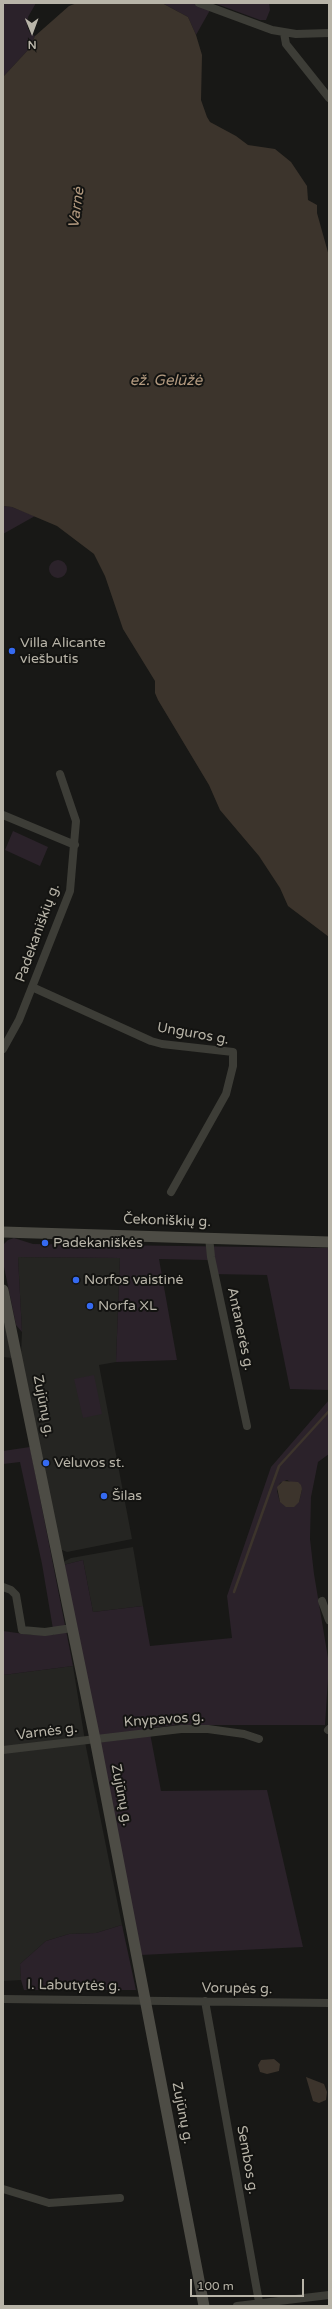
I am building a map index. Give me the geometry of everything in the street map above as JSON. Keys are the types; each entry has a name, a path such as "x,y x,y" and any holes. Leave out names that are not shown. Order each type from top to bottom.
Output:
{"main road":[{"name":"Čekoniškių g.","path":"3,1232 209,1237 329,1242"},
{"name":"Zujūnų g.","path":"3,1290 95,1739 204,2306"}],"street":[{"path":"199,3 284,32 312,35 329,33"},
{"path":"284,32 284,40 286,44 329,98"},
{"name":"Padekaniškių g.","path":"3,1049 19,1020 70,891 76,821 60,774"},
{"path":"3,815 75,845"},
{"name":"Unguros g.","path":"32,987 151,1041 162,1044 232,1052 232,1066 226,1094 171,1192"},
{"name":"Antanerės g.","path":"209,1237 211,1257 247,1426"},
{"path":"3,1586 11,1590 16,1595 22,1630 45,1632 72,1628"},
{"path":"322,1601 329,1620"},
{"name":"Knypavos g.","path":"95,1739 188,1729 208,1729 244,1734 259,1739"},
{"name":"Varnės g.","path":"3,1750 95,1739"},
{"name":"I. Labutytės g.","path":"3,1999 145,2000"},
{"name":"Vorupės g.","path":"145,2000 329,2003"},
{"name":"Sembos g.","path":"205,2001 259,2302"},
{"path":"3,2189 49,2203 120,2198"},
{"path":"237,2306 259,2302 329,2295"}],"shaded area":[{"path":"3,3 36,3 28,17 27,26 30,33 35,36 29,49 3,77"},
{"path":"162,3 214,3 196,35 188,17"},
{"path":"214,3 269,3 270,10 266,20 260,20"},
{"path":"3,506 12,507 35,516 3,534"},
{"path":"58,560 64,563 67,569 64,575 58,578 52,575 49,569 52,563"},
{"path":"13,831 48,847 40,866 5,850"},
{"path":"14,1238 33,1244 329,1248 329,1390 290,1389 267,1275 211,1274 208,1260 159,1259 177,1360 116,1362 120,1258 18,1257 22,1332 16,1325 3,1262 4,1244 8,1240"},
{"path":"18,1257 120,1258 116,1362 99,1365 132,1539 67,1552 62,1550 50,1505 43,1458 36,1440 21,1355 22,1332"},
{"path":"3,1315 12,1358 3,1357"},
{"path":"94,1375 102,1414 83,1418 74,1379"},
{"path":"329,1400 329,1454 318,1462 311,1497 310,1539 314,1574 329,1664 325,1725 178,1725 149,1728 161,1791 267,1790 303,1947 141,1955 63,1565 83,1560 93,1612 143,1606 150,1646 232,1638 227,1596 271,1467","holes":["287,1480 302,1489 299,1502 280,1502 277,1491 280,1483"]},
{"path":"30,1447 73,1666 3,1675 3,1631 32,1635 54,1635 42,1564 20,1462 3,1464 3,1451"},
{"path":"133,1547 143,1606 93,1612 83,1560 63,1565 65,1561 71,1558"},
{"path":"73,1666 86,1747 122,1925 96,1933 69,1934 46,1941 20,1964 21,1980 3,1981 3,1675"},
{"path":"122,1925 136,1990 24,1990 21,1980 20,1964 46,1941 69,1934 96,1933"}],"water":[{"name":"ež. Gelūžė","path":"77,3 162,3 188,17 196,35 202,55 201,100 210,122 236,136 248,145 275,149 291,162 307,186 308,200 317,205 317,213 329,256 329,937 288,906 280,888 259,856 220,810 209,785 158,700 155,693 155,681 123,629 105,576 94,554 57,526 12,507 3,506 3,77 29,49 35,36 69,6"},
{"path":"283,1481 298,1482 301,1485 302,1489 299,1502 294,1507 286,1507 280,1502 277,1487"},
{"path":"274,2059 280,2064 279,2071 267,2074 260,2072 258,2065 261,2060"},
{"path":"306,2077 324,2084 327,2092 326,2100 319,2103 313,2101"}],"waterway":[{"path":"234,1592 279,1466 329,1411"}],"place":[{"name":"Villa Alicante viešbutis","path":"12,651"},
{"name":"Padekaniškės","path":"45,1243"},
{"name":"Norfos vaistinė","path":"76,1280"},
{"name":"Norfa XL","path":"90,1306"},
{"name":"Vėluvos st.","path":"46,1463"},
{"name":"Šilas","path":"104,1496"}],"water label":[{"name":"Varnė","path":"77,208"}]}
